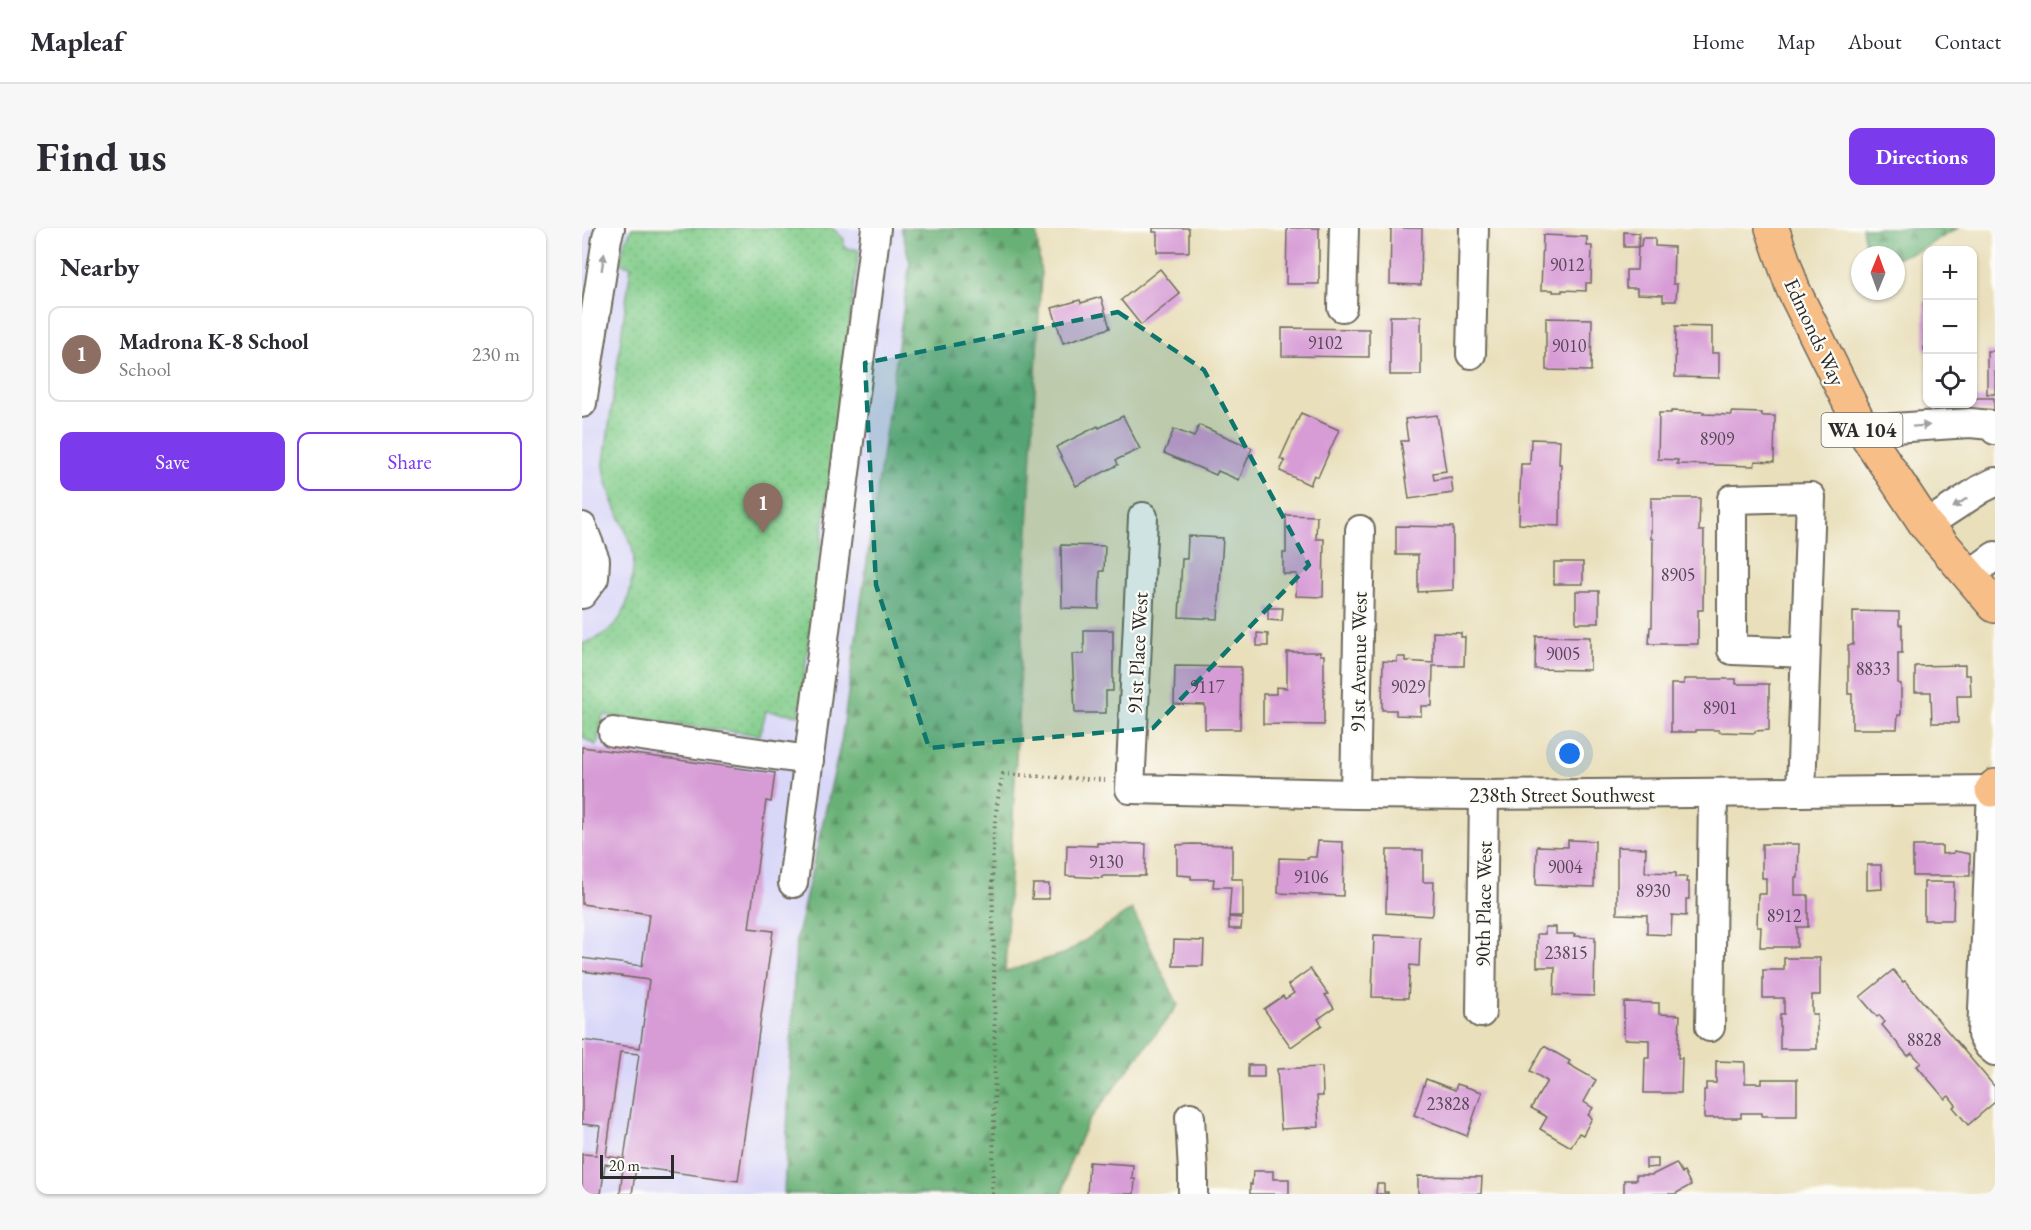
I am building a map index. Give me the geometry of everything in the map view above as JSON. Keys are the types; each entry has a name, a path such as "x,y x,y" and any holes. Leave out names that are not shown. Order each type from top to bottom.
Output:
{"main road":[{"name":"Edmonds Way","path":"1772,228 1793,289 1863,430 1926,525 1995,606"}],"street":[{"path":"582,403 610,228"},
{"path":"793,884 876,228"},
{"path":"1342,307 1344,228"},
{"path":"1471,354 1474,228"},
{"path":"1863,430 1970,423 1991,425 1995,430"},
{"path":"1926,525 1981,489 1995,483"},
{"path":"1801,792 1810,497 1732,499 1732,650 1805,653"},
{"name":"91st Place West","path":"1130,785 1143,517"},
{"path":"582,527 595,560 594,578 582,594"},
{"name":"91st Avenue West","path":"1355,794 1360,530"},
{"path":"1968,576 1995,556"},
{"path":"613,732 808,760"},
{"name":"238th Street Southwest","path":"1130,785 1355,794 1484,795 1994,788"},
{"path":"1994,788 1982,1035 1995,1051"},
{"path":"1710,1027 1713,793"},
{"name":"90th Place West","path":"1481,1014 1484,795"},
{"path":"1190,1118 1193,1194"}],"path":[{"path":"992,1194 995,1059 993,873 996,803 1002,774 1130,785"}],"highlighted area":[{"path":"1118,312 1204,370 1309,565 1153,728 929,748 876,585 865,363"}],"shaded area":[{"path":"582,228 1003,228 828,1194 582,1194"}],"green space":[{"path":"632,228 832,228 844,239 844,248 859,250 799,715 766,711 760,735 603,715 597,746 582,737 582,644 604,634 618,620 627,603 633,569 632,547 609,490 604,463 631,266 621,264 623,247"},
{"path":"901,228 1036,228 1041,275 1005,972 1066,953 1132,909 1178,1005 1087,1123 1068,1168 1063,1194 784,1194 796,940 841,742 910,262"},
{"path":"1862,228 1958,228 1923,246 1920,250 1905,255 1905,246 1865,246"}],"building":[{"path":"1153,228 1189,228 1189,252 1157,252 1157,232 1153,232"},
{"path":"1287,228 1319,228 1319,284 1286,284"},
{"path":"1391,228 1422,228 1421,285 1390,284"},
{"path":"1624,232 1639,233 1638,247 1624,247"},
{"path":"1543,235 1587,237 1587,246 1592,246 1591,283 1586,283 1586,291 1541,290"},
{"path":"1642,238 1655,238 1655,246 1674,247 1673,284 1677,284 1676,301 1663,301 1663,295 1637,294 1637,288 1626,288 1626,270 1637,270 1638,246 1641,246"},
{"path":"1160,269 1180,294 1141,325 1121,300"},
{"path":"1101,297 1110,328 1063,343 1052,308"},
{"path":"1390,316 1421,316 1421,375 1390,375"},
{"path":"1546,318 1592,319 1591,371 1546,370"},
{"path":"1676,326 1712,327 1712,353 1719,353 1719,378 1675,377"},
{"path":"1282,328 1369,329 1369,357 1282,356"},
{"path":"1987,351 1995,351 1995,394 1987,394"},
{"path":"1977,398 1994,398 1994,411 1935,411 1935,408 1977,408"},
{"path":"1671,411 1732,415 1732,412 1762,413 1762,416 1775,416 1774,462 1755,461 1754,466 1677,464 1678,460 1658,459 1659,413 1671,413"},
{"path":"1301,413 1339,430 1318,477 1314,475 1310,485 1280,471 1285,461 1280,459"},
{"path":"1437,415 1446,471 1433,473 1434,480 1451,477 1453,493 1409,499 1401,441 1408,441 1405,419"},
{"path":"1123,416 1140,449 1116,460 1118,465 1076,486 1056,447"},
{"path":"1199,425 1252,448 1239,480 1218,471 1216,475 1164,453 1174,429 1194,437"},
{"path":"1531,439 1560,440 1560,526 1519,524 1521,464 1530,464"},
{"path":"1651,498 1700,498 1699,531 1704,531 1703,610 1698,610 1698,644 1649,644 1650,627 1652,627"},
{"path":"1286,515 1317,516 1316,539 1324,539 1323,597 1296,596 1297,574 1283,574 1283,553 1286,553"},
{"path":"1396,526 1453,527 1453,590 1418,592 1418,555 1396,555"},
{"path":"1188,536 1223,538 1218,619 1179,617 1182,559 1187,559"},
{"path":"1061,545 1105,546 1104,571 1100,571 1099,609 1062,608"},
{"path":"1554,562 1583,562 1583,584 1554,584"},
{"path":"1576,591 1599,591 1599,623 1576,623"},
{"path":"1268,608 1283,608 1282,621 1268,620"},
{"path":"1853,611 1899,612 1899,625 1902,625 1902,653 1898,653 1901,715 1898,715 1897,729 1852,729 1852,694 1848,694 1848,645 1853,645"},
{"path":"1084,630 1113,630 1113,691 1106,691 1106,713 1075,713 1072,654 1084,654"},
{"path":"1433,632 1461,633 1461,637 1465,637 1464,666 1433,666 1432,706 1421,706 1421,716 1396,715 1396,710 1382,710 1383,661 1397,662 1397,657 1405,657 1405,661 1433,663"},
{"path":"1257,633 1268,634 1268,646 1257,646"},
{"path":"1536,636 1590,637 1590,670 1535,669"},
{"path":"1287,652 1320,652 1320,655 1324,655 1324,725 1263,724 1263,694 1276,694 1276,687 1287,688"},
{"path":"1965,665 1965,675 1970,675 1971,696 1957,696 1958,723 1932,723 1931,692 1915,692 1915,666"},
{"path":"1175,666 1241,667 1240,729 1205,729 1205,705 1174,704"},
{"path":"1684,679 1736,679 1736,684 1769,684 1769,730 1755,731 1755,733 1719,732 1719,730 1671,732 1671,684 1684,684"},
{"path":"582,747 775,773 771,802 766,801 749,928 773,931 738,1181 636,1167 632,1194 620,1194 623,1167 605,1164 601,1194 582,1194 582,1154 596,1155 600,1126 582,1124 582,1040 640,1048 649,980 582,971 582,958 642,966 649,914 582,904","holes":["620,1052 639,1054 624,1159 606,1156"]},
{"path":"1568,840 1595,841 1594,887 1536,885 1537,846 1568,847"},
{"path":"1318,841 1343,842 1343,896 1278,893 1279,858 1316,857"},
{"path":"1097,843 1146,844 1145,876 1102,876 1102,878 1066,876 1067,845 1097,846"},
{"path":"1762,844 1799,844 1795,895 1808,895 1808,927 1797,927 1797,947 1760,947 1761,927 1757,927 1758,894 1766,894 1766,878 1762,878"},
{"path":"1177,845 1232,845 1232,879 1243,879 1243,916 1229,916 1231,887 1213,887 1214,879 1191,879 1191,876 1177,875"},
{"path":"1913,846 1942,846 1942,854 1954,853 1954,851 1970,854 1970,876 1913,876"},
{"path":"1617,847 1646,848 1645,872 1676,873 1676,877 1687,877 1689,899 1686,899 1686,916 1672,915 1671,935 1647,934 1647,915 1617,914"},
{"path":"1387,850 1423,850 1423,882 1434,882 1433,914 1431,916 1386,913"},
{"path":"1867,865 1881,865 1882,889 1867,890"},
{"path":"1924,882 1954,882 1953,920 1924,920"},
{"path":"1033,884 1049,884 1049,899 1032,899"},
{"path":"1229,917 1242,918 1241,929 1229,929"},
{"path":"1545,927 1556,927 1556,934 1595,937 1594,996 1554,995 1555,967 1537,967 1537,934 1545,934"},
{"path":"1374,935 1420,937 1419,966 1410,965 1408,998 1372,997"},
{"path":"1174,940 1204,941 1203,966 1173,966"},
{"path":"1784,958 1820,958 1820,995 1812,995 1812,1014 1817,1014 1817,1049 1780,1049 1780,1014 1784,1014 1784,998 1763,998 1763,970 1784,970"},
{"path":"1310,969 1328,994 1325,995 1334,1008 1318,1019 1322,1025 1291,1047 1264,1009 1283,996 1285,999 1294,993 1288,985"},
{"path":"1893,970 1903,982 1905,981 1995,1087 1995,1102 1968,1125 1953,1107 1956,1105 1949,1096 1945,1099 1917,1066 1921,1063 1912,1053 1908,1056 1882,1025 1885,1022 1879,1015 1877,1017 1860,997"},
{"path":"1624,1002 1659,1003 1659,1014 1680,1015 1678,1058 1682,1058 1681,1093 1644,1093 1645,1058 1649,1058 1649,1040 1624,1039"},
{"path":"1544,1046 1570,1061 1568,1064 1596,1080 1584,1102 1593,1108 1588,1115 1592,1118 1583,1135 1579,1133 1571,1147 1540,1129 1547,1117 1531,1108 1547,1081 1530,1071"},
{"path":"1716,1061 1745,1062 1745,1083 1762,1083 1762,1079 1797,1079 1797,1116 1762,1116 1762,1113 1741,1113 1741,1118 1704,1118 1704,1090 1706,1090 1706,1083 1716,1083"},
{"path":"1248,1065 1264,1065 1264,1077 1248,1077"},
{"path":"1322,1067 1323,1096 1317,1096 1319,1127 1281,1129 1277,1069"},
{"path":"1426,1079 1455,1090 1457,1084 1482,1092 1467,1136 1414,1115"},
{"path":"1646,1159 1658,1159 1658,1167 1646,1168"},
{"path":"1089,1162 1133,1165 1134,1194 1087,1194"},
{"path":"1676,1163 1691,1185 1675,1194 1624,1194 1624,1180 1636,1180 1636,1175 1652,1175"},
{"path":"1253,1171 1273,1171 1273,1179 1289,1179 1289,1194 1250,1194"},
{"path":"1418,1176 1482,1177 1481,1194 1418,1194"},
{"path":"1377,1184 1384,1184 1384,1192 1388,1194 1376,1194"}],"place":[{"name":"Madrona K-8 School","path":"763,533"}]}
